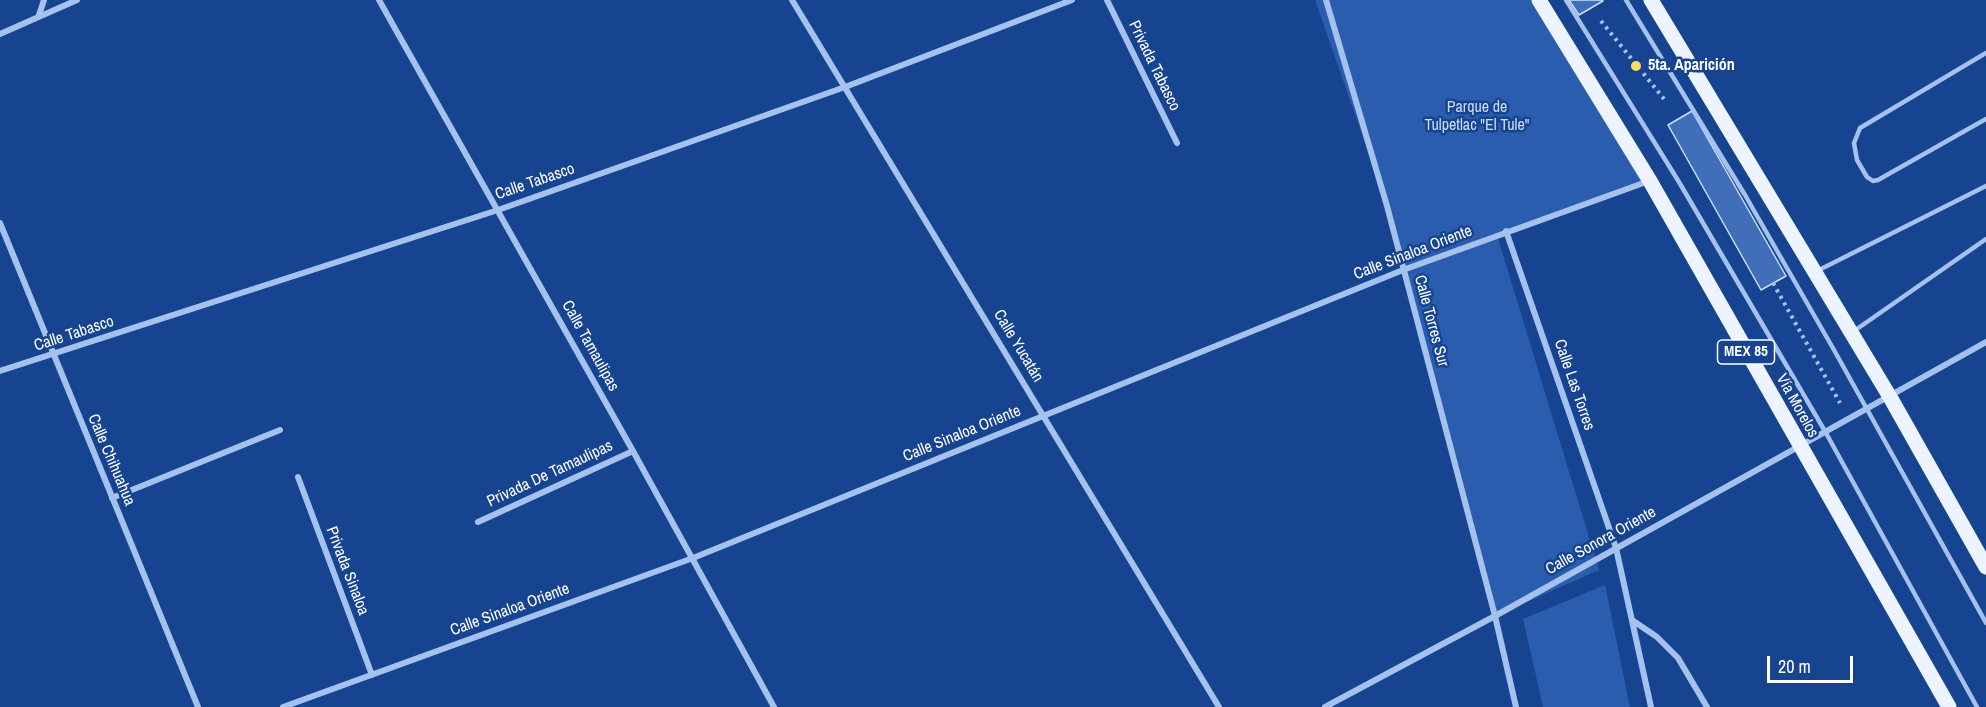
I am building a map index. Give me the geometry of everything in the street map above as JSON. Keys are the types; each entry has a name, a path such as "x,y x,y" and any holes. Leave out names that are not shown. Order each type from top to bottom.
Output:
{"main road":[{"name":"Vía Morelos","path":"1539,0 1650,181 1949,707"},
{"path":"1651,0 1890,397 1986,567"}],"street":[{"path":"39,15 44,0"},
{"path":"0,34 77,0"},
{"name":"Calle Tamaulipas","path":"379,0 693,558 774,707"},
{"name":"Calle Yucatán","path":"792,0 1219,707"},
{"name":"Calle Tabasco","path":"0,371 53,356 498,210 845,87 1072,0"},
{"name":"Privada Tabasco","path":"1107,0 1177,143"},
{"name":"Calle Torres Sur","path":"1326,0 1403,270 1496,616 1516,707"},
{"name":"Calle Sinaloa Oriente","path":"283,707 693,558 1403,270 1650,181"},
{"name":"Calle Chihuahua","path":"0,223 198,707"},
{"name":"Calle Las Torres","path":"1506,231 1616,548 1651,707"},
{"name":"Calle Sonora Oriente","path":"1325,707 1496,616 1986,342"},
{"path":"112,498 280,430"},
{"name":"Privada De Tamaulipas","path":"478,522 633,451"},
{"name":"Privada Sinaloa","path":"298,477 372,675"},
{"path":"1632,620 1657,637 1678,658 1707,707"}],"lane":[{"path":"1566,0 1679,182 1826,433 1977,707"},
{"path":"1626,0 1745,195 1868,409 1986,623"},
{"path":"1986,53 1860,128 1854,143 1857,160 1867,177 1873,181 1878,180 1986,118"},
{"path":"1814,272 1986,186"},
{"path":"1851,333 1986,239"}],"path":[{"path":"1598,17 1665,100"},
{"path":"1773,283 1850,419"}],"green space":[{"name":"Parque de Tulpetlac \"El Tule\"","path":"1315,0 1539,0 1650,181 1497,235 1599,570 1495,616 1387,206"},
{"path":"1605,585 1630,707 1543,707 1523,619"}],"building":[{"path":"1569,0 1602,0 1603,1 1579,15"},
{"path":"1692,111 1786,276 1761,290 1668,125"}],"place":[{"name":"5ta. Aparición","path":"1636,66"}]}
